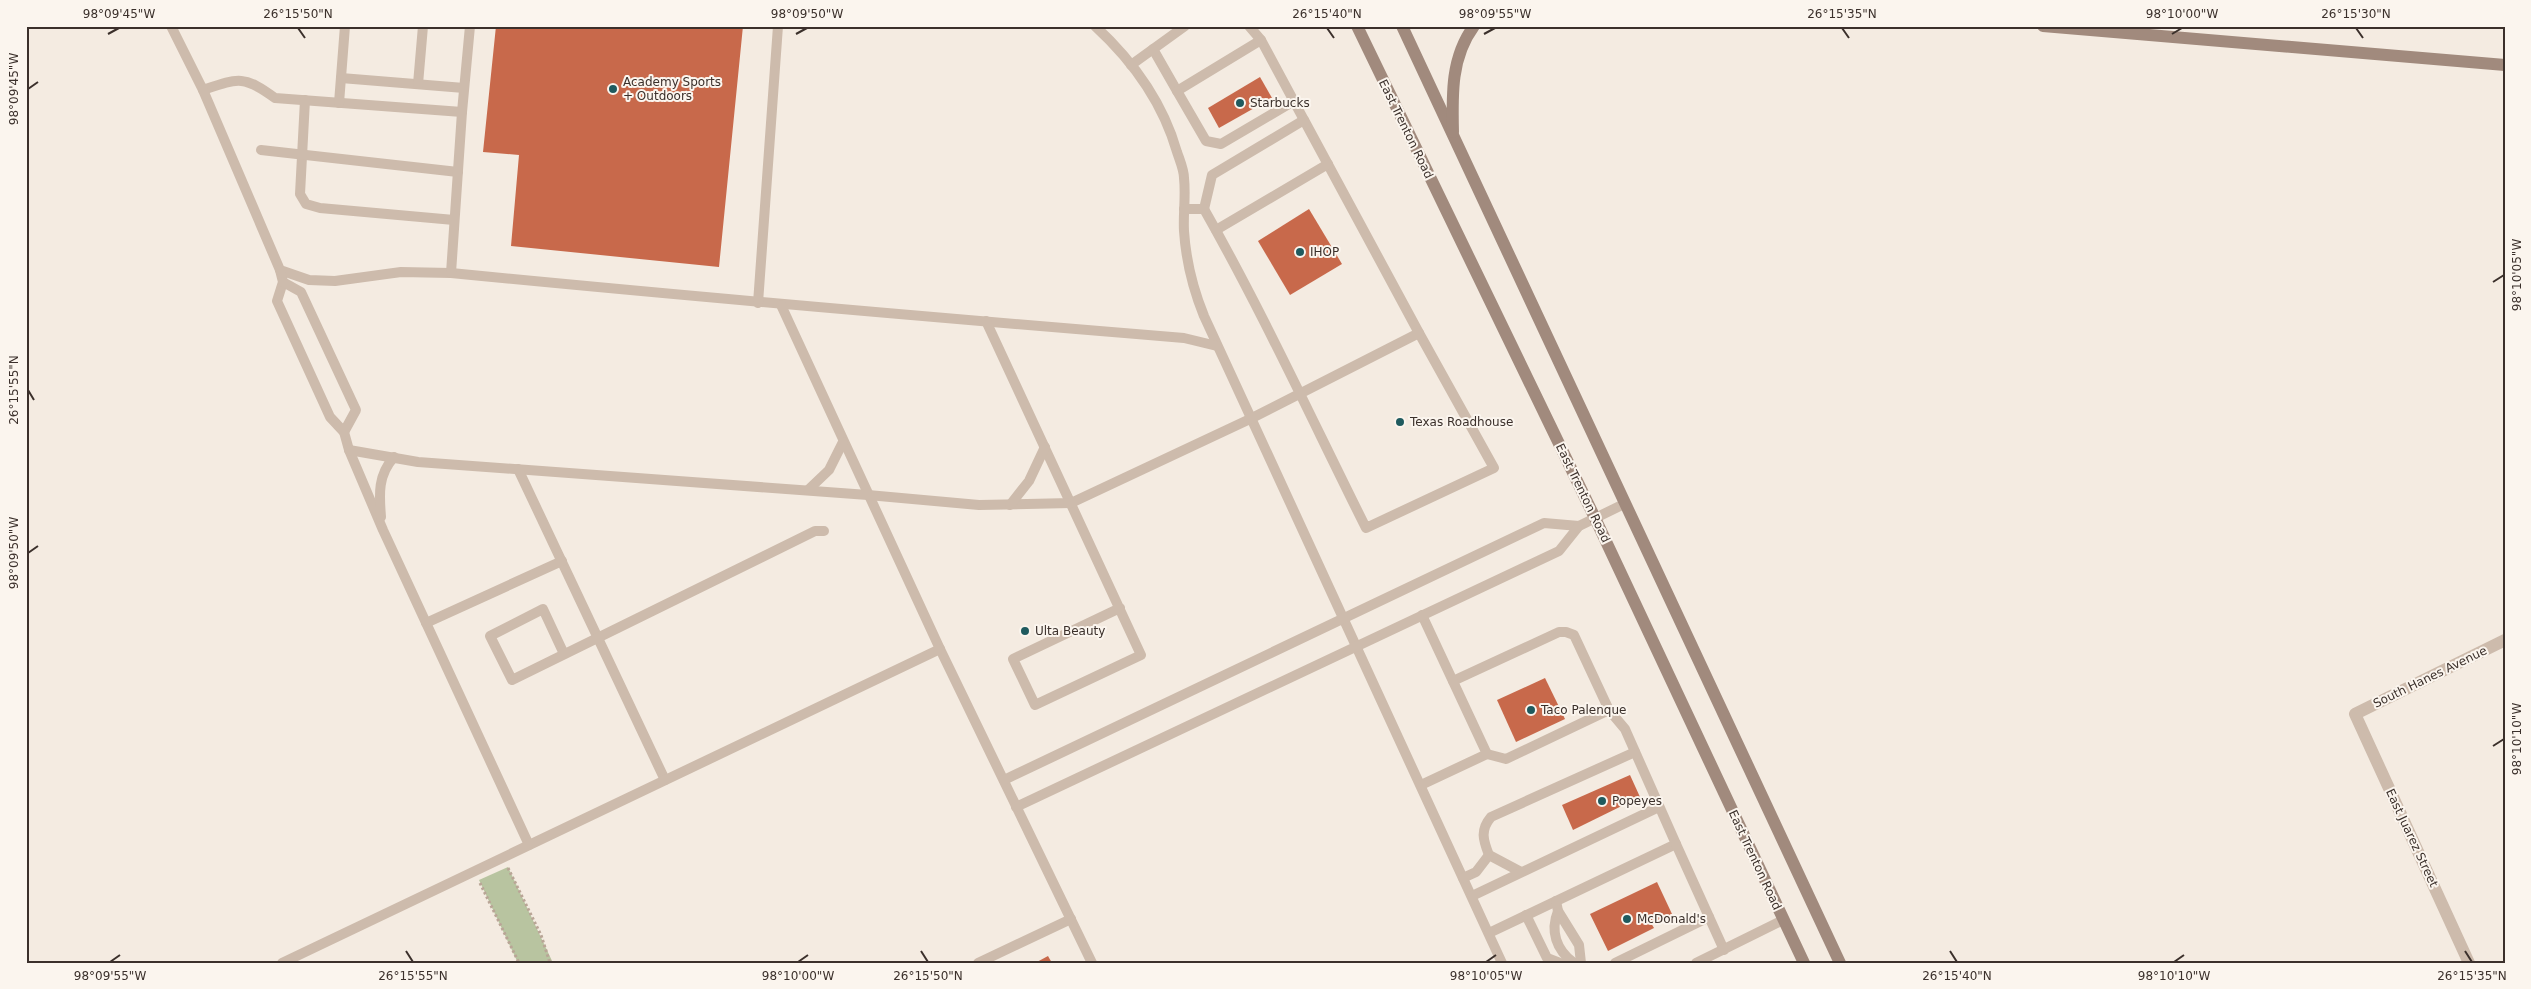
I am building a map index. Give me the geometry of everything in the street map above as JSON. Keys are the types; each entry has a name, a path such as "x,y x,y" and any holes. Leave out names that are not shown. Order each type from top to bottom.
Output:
{"main road":[{"name":"East Trenton Road","path":"1357,26 1595,518 1804,963"},
{"path":"1402,26 1840,963"},
{"path":"1453,136 1452,95 1455,71 1459,52 1474,26"},
{"path":"2044,26 2505,65"}],"street":[{"name":"South Hanes Avenue","path":"2355,714 2505,640"},
{"name":"East Juarez Street","path":"2355,714 2469,963"}],"lane":[{"path":"171,26 204,90 280,270 283,282 277,301 330,417 344,432 349,450 383,530 529,845"},
{"path":"339,104 345,26"},
{"path":"418,84 423,26"},
{"path":"451,273 470,26"},
{"path":"758,303 778,26"},
{"path":"1095,26 1119,48 1159,105 1172,136 1184,177 1184,231 1192,284 1217,346 1502,963"},
{"path":"1131,64 1184,26"},
{"path":"1249,26 1260,40 1294,100 1494,468 1366,528 1204,209 1212,175 1304,120"},
{"path":"1177,90 1260,40"},
{"path":"1153,49 1206,141 1221,144 1294,100"},
{"path":"341,78 464,88"},
{"path":"204,90 235,79 259,86 275,98 462,112"},
{"path":"305,100 300,194 306,204 320,208 454,220"},
{"path":"261,150 458,172"},
{"path":"1216,230 1328,164"},
{"path":"1184,209 1204,209"},
{"path":"280,270 310,280 335,281 401,272 451,273 758,303 852,308 1184,338 1217,346"},
{"path":"283,282 300,292 356,410 344,432"},
{"path":"781,305 940,648 1092,963"},
{"path":"986,321 1120,608 1141,655 1035,705 1013,659 1120,608"},
{"path":"349,450 418,462 1010,506 1071,503 1299,394 1419,332"},
{"path":"808,490 830,470 844,442"},
{"path":"1010,506 1029,481 1045,447"},
{"path":"383,530 380,499 381,478 386,466 394,457"},
{"path":"518,469 665,780"},
{"path":"1016,807 1559,552 1580,526 1624,504"},
{"path":"1004,780 1544,523 1580,526"},
{"path":"564,654 542,609 490,636 512,680 815,531 824,530"},
{"path":"426,623 562,561"},
{"path":"1422,615 1487,754"},
{"path":"1453,681 1559,632 1574,635 1610,710 1625,729 1724,950"},
{"path":"282,963 940,648"},
{"path":"1421,785 1487,754 1506,759 1610,710"},
{"path":"1521,872 1489,855 1482,838 1484,824 1491,816 1635,752"},
{"path":"1472,896 1660,807"},
{"path":"1489,933 1526,915 1557,906 1676,844"},
{"path":"1463,878 1476,872 1489,855"},
{"path":"1557,906 1553,923 1555,935 1559,947 1574,963"},
{"path":"1557,906 1580,944 1581,963"},
{"path":"1526,915 1547,958 1560,963"},
{"path":"1615,963 1709,917"},
{"path":"978,963 1071,919"},
{"path":"1696,963 1783,920"}],"path":[{"path":"500,870 508,867 540,935 550,963"},
{"path":"486,877 479,880 519,963"}],"green space":[{"path":"508,867 553,963 518,963 479,880"}],"building":[{"name":"Academy Sports + Outdoors","path":"496,26 743,26 719,267 511,246 519,155 483,152"},
{"name":"Starbucks","path":"1260,77 1272,98 1219,128 1208,108"},
{"name":"IHOP","path":"1309,209 1342,264 1290,295 1258,241"},
{"name":"Taco Palenque","path":"1545,678 1565,719 1516,742 1497,700"},
{"name":"Popeyes","path":"1630,775 1640,797 1573,830 1562,805"},
{"name":"McDonald's","path":"1657,882 1672,914 1651,923 1654,928 1608,951 1590,914"},
{"path":"1048,956 1052,963 1035,963"}],"place":[{"name":"Academy Sports + Outdoors","path":"613,89"},
{"name":"Starbucks","path":"1240,103"},
{"name":"IHOP","path":"1300,252"},
{"name":"Texas Roadhouse","path":"1400,422"},
{"name":"Ulta Beauty","path":"1025,631"},
{"name":"Taco Palenque","path":"1531,710"},
{"name":"Popeyes","path":"1602,801"},
{"name":"McDonald's","path":"1627,919"}]}
